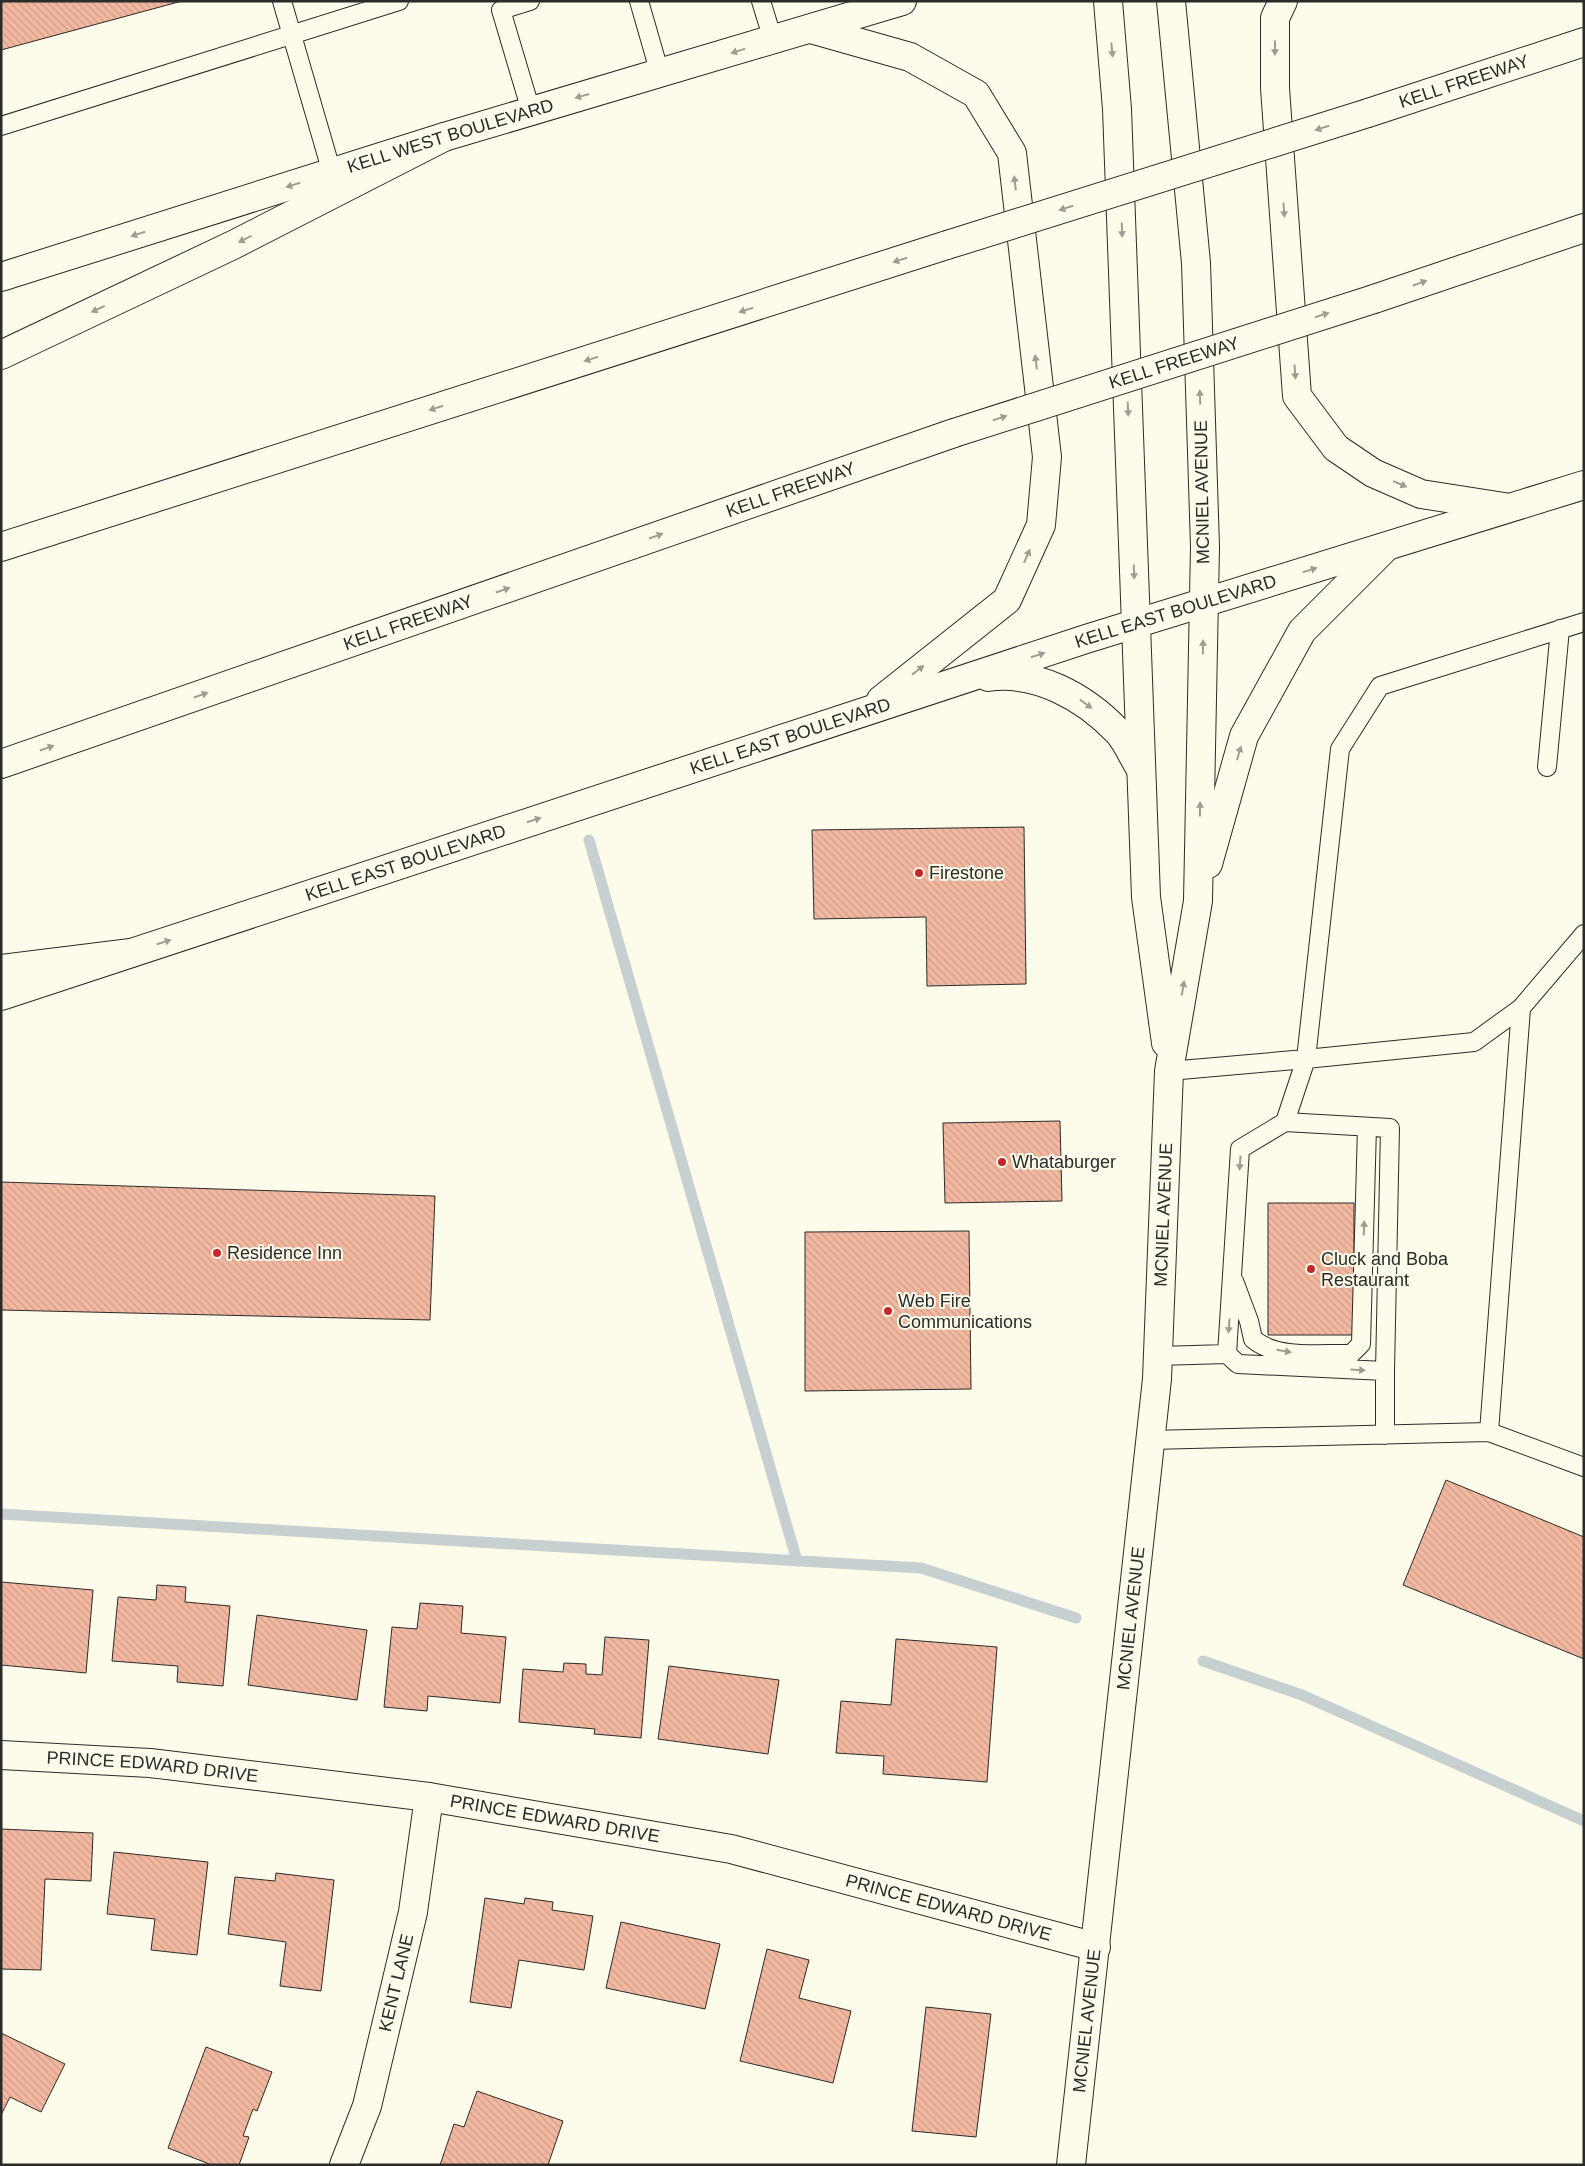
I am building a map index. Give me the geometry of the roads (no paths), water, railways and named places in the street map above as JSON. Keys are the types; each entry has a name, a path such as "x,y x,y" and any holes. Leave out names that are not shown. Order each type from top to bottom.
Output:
{"main road":[{"name":"MCNIEL AVENUE","path":"1108,1 1117,109 1146,897 1169,1071"},
{"name":"MCNIEL AVENUE","path":"1071,2165 1096,1947 1158,1356 1169,1071 1198,901 1205,547 1196,263 1171,1"},
{"path":"1283,1 1275,18 1275,88 1297,396 1336,448 1373,473 1421,494 1511,508"},
{"name":"KELL WEST BOULEVARD","path":"1,277 444,137 811,29 887,4"},
{"path":"811,29 910,57 976,94 1012,153 1047,456 1041,525 1007,600 866,711"},
{"name":"KELL FREEWAY","path":"1,548 947,245 1368,113 1584,42"},
{"path":"1,355 233,245 444,137"},
{"name":"KELL FREEWAY","path":"1,764 954,432 1374,299 1584,228"},
{"name":"KELL EAST BOULEVARD","path":"1,996 866,711 1136,624 1584,485"},
{"path":"1198,901 1244,736 1302,631 1387,546"},
{"path":"956,682 1001,675 1045,683 1086,702 1119,733 1142,772"},
{"path":"1,969 131,953"},
{"name":"PRINCE EDWARD DRIVE","path":"1,1756 150,1763 429,1797 731,1849 1096,1947"},
{"name":"KENT LANE","path":"344,2165 367,2106 413,1912 429,1797"}],"lane":[{"path":"282,1 332,173"},
{"path":"1,126 399,1"},
{"path":"530,1 500,6 531,112"},
{"path":"638,1 660,74"},
{"path":"761,1 773,40"},
{"path":"1285,1122 1306,1059 1340,749 1380,686 1584,622"},
{"path":"1547,767 1560,629"},
{"path":"1169,1071 1474,1042 1521,1008 1584,934"},
{"path":"1489,1432 1521,1008"},
{"path":"1227,1354 1240,1149 1285,1122 1390,1128 1385,1435"},
{"path":"1232,1276 1249,1321 1252,1339 1262,1347 1290,1353 1352,1354 1361,1344 1367,1127"},
{"path":"1158,1356 1227,1354 1238,1364 1385,1371"},
{"path":"1150,1440 1489,1432 1584,1467"}],"waterway":[{"path":"589,840 797,1561"},
{"path":"1,1514 921,1568 1076,1618"},
{"path":"1203,1661 1302,1695 1584,1821"}],"place":[{"name":"Firestone","path":"919,873"},
{"name":"Whataburger","path":"1002,1162"},
{"name":"Residence Inn","path":"217,1253"},
{"name":"Cluck and Boba Restaurant","path":"1311,1269"},
{"name":"Web Fire Communications","path":"888,1311"}]}
